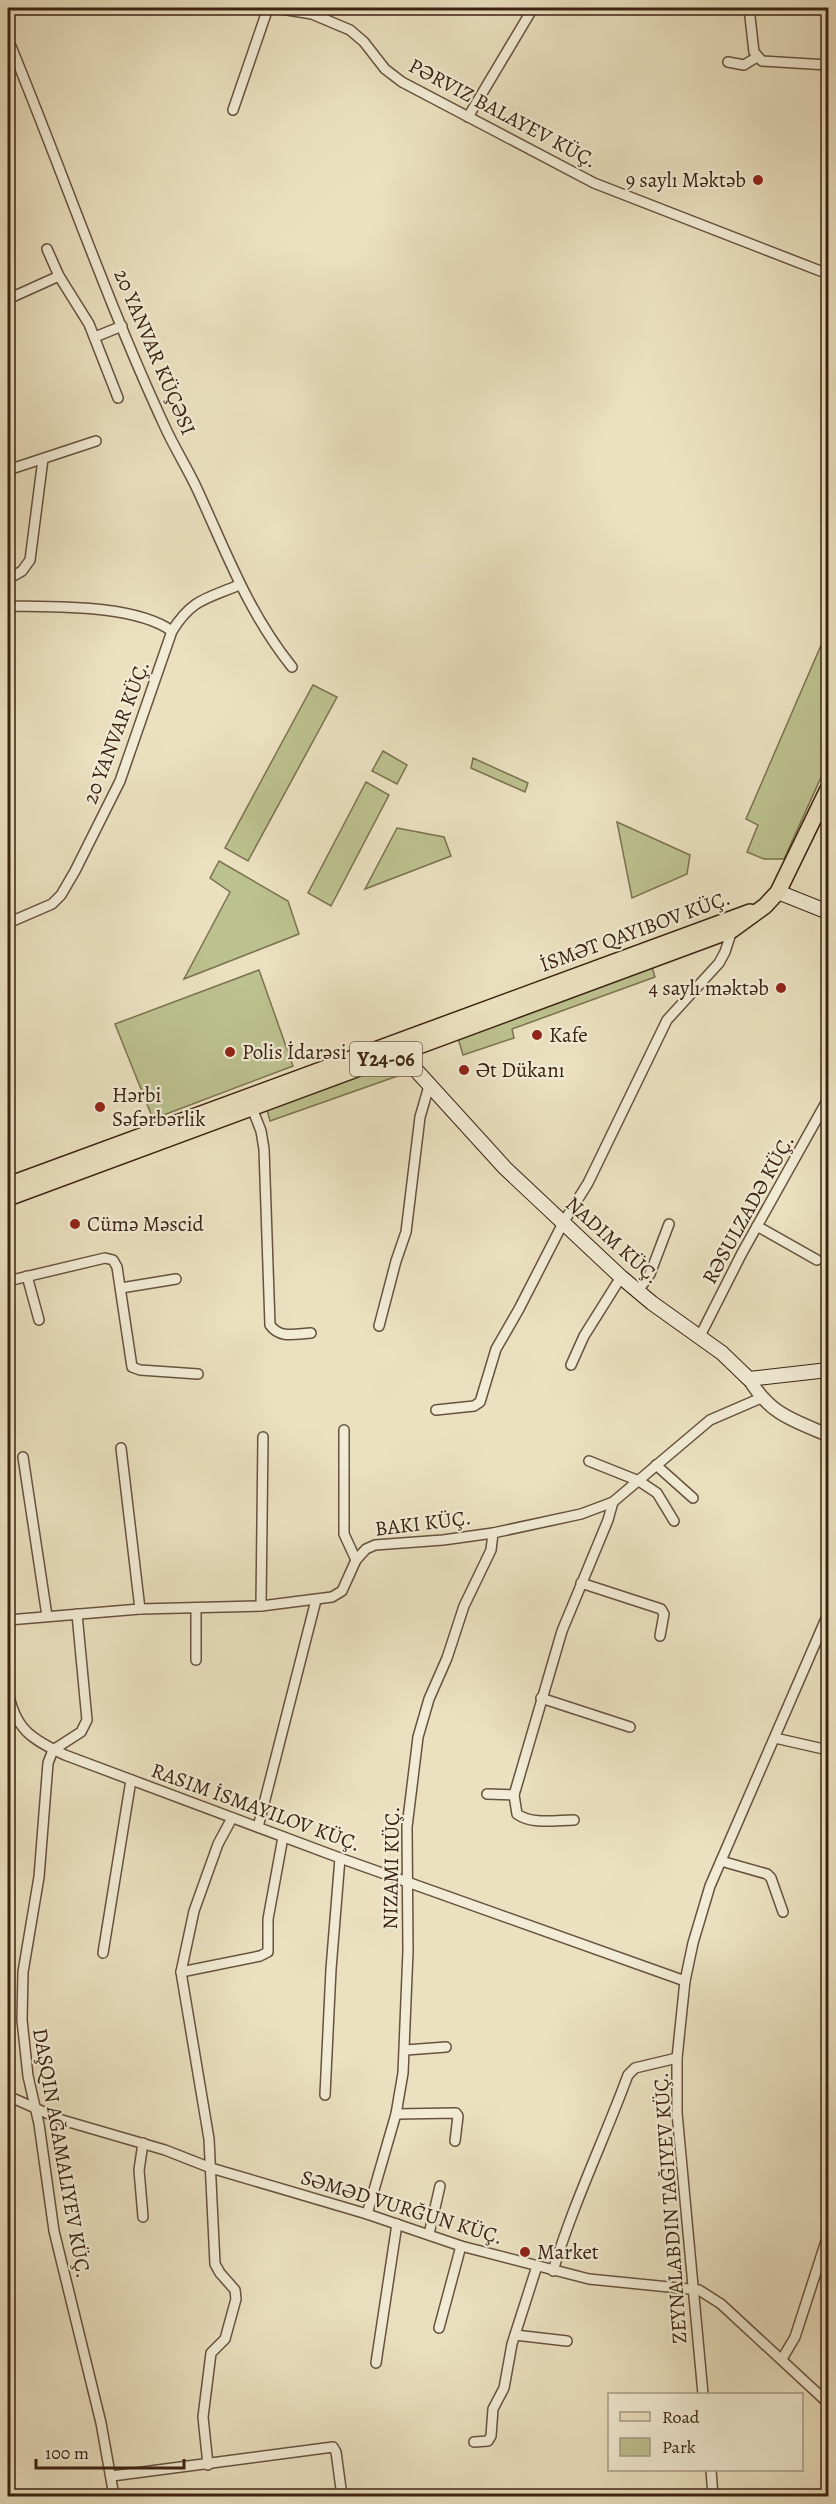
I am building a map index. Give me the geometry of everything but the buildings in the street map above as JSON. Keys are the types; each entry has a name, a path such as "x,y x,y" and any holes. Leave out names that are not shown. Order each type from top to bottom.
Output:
{"main road":[{"name":"Y24-06","path":"8,1198 252,1108 403,1046 765,906 778,892 828,789"},
{"path":"778,892 828,912"},
{"name":"Y24-06","path":"8,1185 732,930 758,909"},
{"name":"NADIM KÜÇ.","path":"403,1046 415,1070 505,1168 621,1277 722,1353 748,1379"},
{"path":"748,1379 828,1370"}],"street":[{"path":"233,110 268,8"},
{"name":"PƏRVIZ BALAYEV KÜÇ.","path":"275,8 312,11 350,30 364,42 385,69 402,82 594,183 828,274"},
{"path":"468,117 533,8"},
{"path":"749,8 754,52 762,61 828,66"},
{"name":"20 YANVAR KÜÇƏSI","path":"8,39 122,326 165,427 197,490 239,585 270,640 292,667"},
{"path":"728,62 744,65 757,57"},
{"path":"46,249 95,337 118,398"},
{"path":"8,299 59,276"},
{"path":"95,337 122,326"},
{"path":"8,470 96,441"},
{"path":"8,579 22,571 30,560 43,459"},
{"name":"20 YANVAR KÜÇ.","path":"8,923 52,904 61,895 75,871 120,781 172,632 184,613 194,604 239,585"},
{"path":"8,606 109,612 152,620 172,632"},
{"path":"436,1410 474,1406 480,1402 496,1349 519,1309 562,1223 588,1183 667,1020 719,963 732,930"},
{"path":"379,1326 396,1260 406,1232 420,1118 429,1086"},
{"name":"RƏSULZADƏ KÜÇ.","path":"700,1336 757,1226 828,1099"},
{"path":"252,1108 261,1131 264,1149 270,1325 275,1332 283,1335 310,1333"},
{"path":"638,1291 650,1274 669,1224"},
{"path":"757,1226 817,1260"},
{"path":"8,1281 105,1258 113,1260 117,1267 121,1288 129,1358 132,1366 140,1370 198,1374"},
{"path":"27,1276 39,1320"},
{"path":"571,1365 584,1336 621,1277"},
{"path":"121,1288 176,1279"},
{"name":"NADIM KÜÇ.","path":"748,1379 761,1398 778,1413 828,1435"},
{"path":"8,1620 140,1609 261,1606 332,1598 342,1591 356,1560 366,1549 375,1545 443,1540 493,1533 581,1514 613,1502 710,1420 761,1398"},
{"path":"344,1430 345,1534 356,1560"},
{"path":"261,1606 260,1523 263,1437"},
{"path":"121,1448 140,1609"},
{"path":"23,1457 47,1616"},
{"path":"590,1461 639,1481 657,1492 674,1521"},
{"path":"656,1466 693,1498"},
{"path":"573,1820 522,1818 517,1814 514,1795 562,1631 608,1520 613,1502"},
{"name":"NIZAMI KÜÇ.","path":"367,2214 396,2114 406,2050 407,1827 418,1737 429,1699 447,1659 464,1606 491,1550 493,1533"},
{"path":"581,1583 661,1609 664,1614 660,1636"},
{"path":"258,1827 316,1600"},
{"path":"196,1609 196,1660"},
{"path":"77,1614 87,1720 81,1732 53,1750 48,1763 39,1877 21,1997 28,2076 54,2231 101,2423 114,2496"},
{"path":"703,2393 677,2113 677,2058 685,1981 700,1916 721,1861 828,1614"},
{"path":"8,1691 17,1722 23,1731 53,1750 340,1858 685,1981"},
{"path":"541,1698 630,1727"},
{"path":"776,1738 828,1750"},
{"path":"103,1953 131,1780"},
{"path":"487,1794 514,1795"},
{"path":"208,2465 203,2417 211,2353 225,2339 236,2299 231,2283 220,2273 215,2264 211,2168 204,2107 181,1972 194,1911 218,1844 232,1818"},
{"path":"181,1972 268,1953 268,1919 283,1837"},
{"path":"325,2095 331,1969 340,1858"},
{"path":"721,1861 767,1874 771,1878 783,1912"},
{"path":"406,2050 446,2047"},
{"path":"553,2271 566,2226 603,2142 628,2074 635,2068 677,2058"},
{"name":"SƏMƏD VURĞUN KÜÇ.","path":"8,2096 62,2120 143,2143 211,2168 367,2214 461,2246 553,2271 613,2282 692,2289 712,2296 828,2403"},
{"path":"396,2114 456,2113 458,2116 455,2141"},
{"path":"143,2143 139,2170 143,2217"},
{"path":"429,2234 440,2186"},
{"path":"376,2363 397,2224"},
{"path":"782,2359 795,2337 828,2235"},
{"path":"439,2328 461,2246"},
{"path":"474,2442 488,2441 491,2436 493,2409 504,2388 515,2336 537,2266"},
{"path":"515,2336 567,2342"},
{"path":"112,2476 333,2447 336,2452 342,2496"},
{"path":"711,2471 713,2496"}],"green space":[{"path":"828,629 828,762 784,859 764,859 747,852 758,825 746,819"},
{"path":"313,685 337,697 248,861 225,848"},
{"path":"383,751 407,765 397,784 372,771"},
{"path":"473,758 528,783 525,792 471,768"},
{"path":"366,782 389,795 331,906 308,893"},
{"path":"617,822 690,855 687,874 632,898"},
{"path":"397,828 444,837 451,856 365,889"},
{"path":"219,861 288,901 299,934 184,979 230,892 210,878"},
{"path":"652,967 655,977 512,1029 514,1038 463,1055 458,1038"},
{"path":"259,970 293,1066 153,1119 115,1024"},
{"path":"399,1062 406,1073 270,1121 267,1110"}],"place":[{"name":"9 saylı Məktəb","path":"758,180"},
{"name":"4 saylı məktəb","path":"781,988"},
{"name":"Kafe","path":"537,1035"},
{"name":"Polis İdarəsi","path":"230,1052"},
{"name":"Ət Dükanı","path":"464,1070"},
{"name":"Hərbi Səfərbərlik","path":"100,1107"},
{"name":"Cümə Məscid","path":"75,1224"},
{"name":"Market","path":"525,2252"}]}
